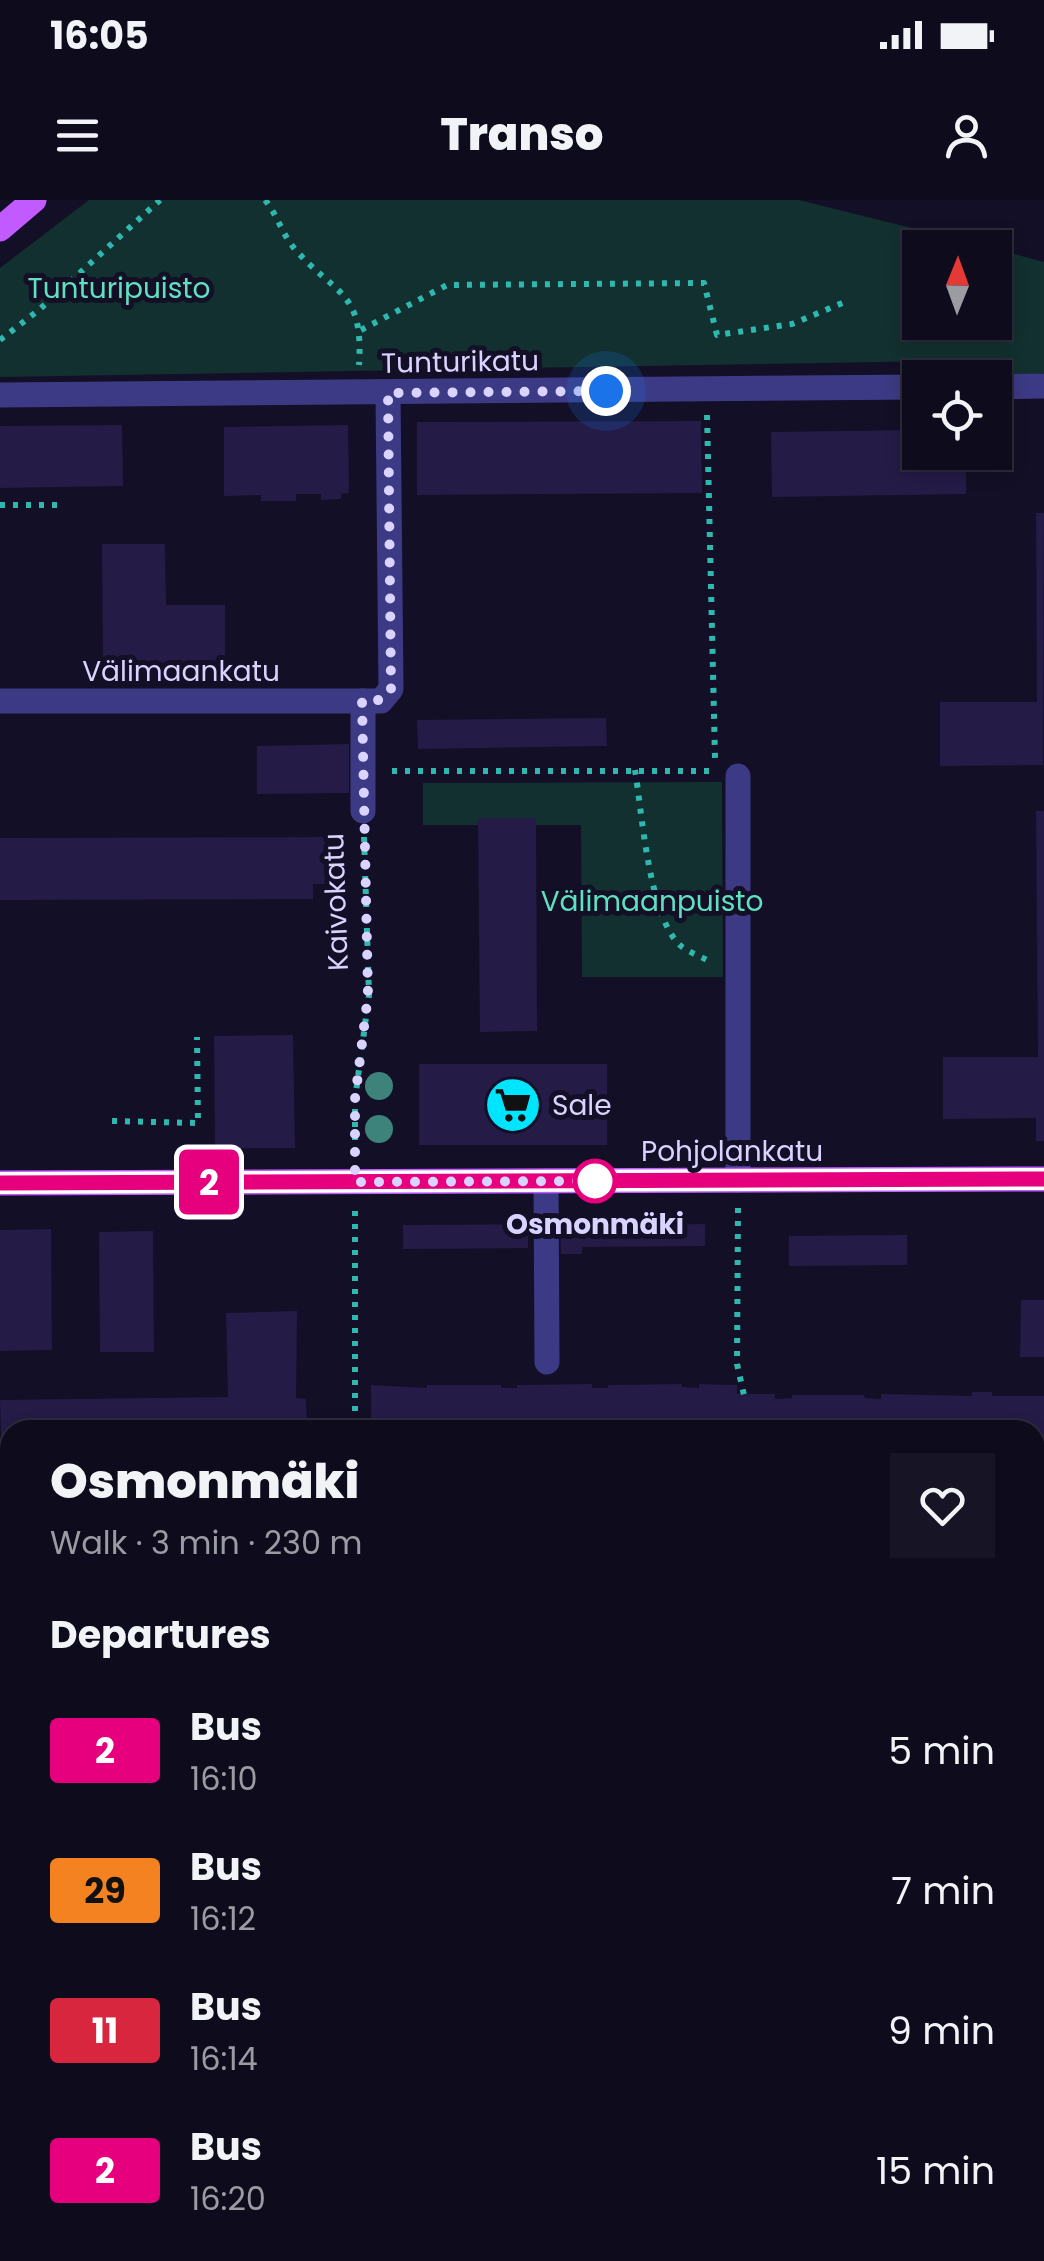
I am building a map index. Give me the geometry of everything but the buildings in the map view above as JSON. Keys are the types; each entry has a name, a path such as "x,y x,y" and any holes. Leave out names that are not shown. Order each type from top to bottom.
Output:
{"main road":[{"path":"0,229 34,200"},
{"name":"Pohjolankatu","path":"0,1184 1044,1180"}],"street":[{"path":"1012,387 1044,386"},
{"name":"Tunturikatu","path":"0,395 902,388"},
{"path":"362,701 380,700 391,689 388,393"},
{"name":"Välimaankatu","path":"0,701 362,701"},
{"name":"Kaivokatu","path":"362,701 363,811"},
{"path":"738,776 738,1180"},
{"path":"546,1181 547,1362"}],"path":[{"path":"0,340 160,200"},
{"path":"265,200 293,246 345,296 361,330 357,393"},
{"path":"361,330 447,285 704,283 717,334 792,324 848,301"},
{"path":"363,770 716,770 707,409"},
{"path":"0,504 64,505"},
{"path":"635,770 654,890 666,926 680,945 738,971"},
{"name":"Kaivokatu","path":"355,1420 355,1099 368,995 363,811"},
{"path":"112,1121 198,1123 197,1036"},
{"path":"738,1207 737,1364 744,1394"}],"green space":[{"name":"Tunturipuisto","path":"89,200 799,200 920,230 902,230 902,340 1012,340 1012,254 1044,262 1044,373 1015,376 1012,360 902,360 0,377 0,268"},
{"name":"Välimaanpuisto","path":"722,782 723,977 582,977 581,825 423,825 423,783"}],"bus line":[{"name":"2","path":"0,1183 1044,1179"}],"place":[{"name":"Sale","path":"513,1105"},
{"name":"Osmonmäki","path":"595,1181"}],"route":[{"path":"595,1181 355,1182 355,1099 368,995 362,701 380,700 391,689 388,393 606,391"}]}
